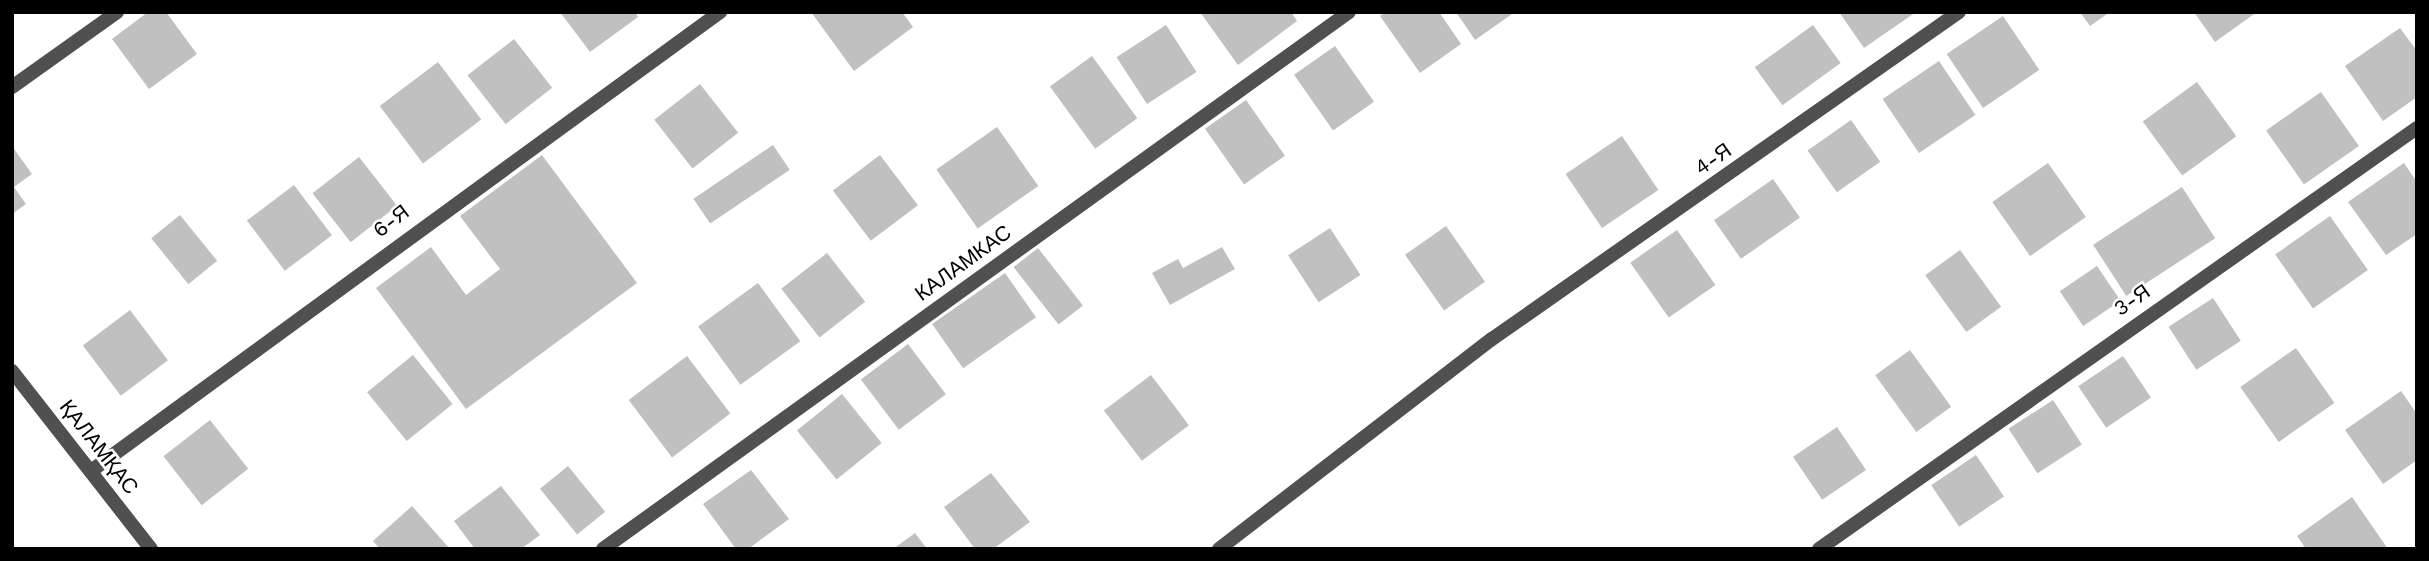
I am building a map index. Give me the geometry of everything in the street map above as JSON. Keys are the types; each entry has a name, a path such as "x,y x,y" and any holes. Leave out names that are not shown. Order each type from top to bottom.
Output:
{"street":[{"path":"12,87 117,12"},
{"name":"6-Я","path":"91,471 720,12"},
{"name":"КАЛАМКАС","path":"603,549 1349,12"},
{"name":"4-Я","path":"1219,549 1492,340 1959,12"},
{"name":"3-Я","path":"1819,549 1872,506 2417,128"},
{"name":"ҚАЛАМҚАС","path":"12,371 151,549"}],"building":[{"path":"148,12 166,12 197,54 149,89 112,39"},
{"path":"560,12 635,12 638,17 590,52"},
{"path":"811,12 902,12 913,27 854,71"},
{"path":"1200,12 1291,12 1297,21 1238,65"},
{"path":"1385,12 1439,12 1461,44 1420,73 1380,16"},
{"path":"1456,12 1515,12 1475,40"},
{"path":"1839,12 1916,12 1864,48"},
{"path":"2080,12 2110,12 2090,26"},
{"path":"2194,12 2257,12 2215,42"},
{"path":"2003,16 2039,70 1983,108 1947,54"},
{"path":"1166,25 1196,72 1147,104 1117,57"},
{"path":"1813,25 1841,63 1782,105 1755,67"},
{"path":"2400,28 2417,51 2417,97 2383,121 2345,66"},
{"path":"514,39 552,88 506,124 468,75"},
{"path":"1335,46 1374,102 1333,130 1294,75"},
{"path":"1092,56 1137,118 1095,149 1050,87"},
{"path":"1939,61 1975,115 1919,153 1883,99"},
{"path":"438,62 481,120 423,163 380,106"},
{"path":"2197,82 2236,136 2182,176 2143,121"},
{"path":"700,84 738,133 692,169 654,120"},
{"path":"2321,92 2359,146 2304,184 2266,130"},
{"path":"1246,100 1285,156 1244,184 1205,129"},
{"path":"1851,120 1880,162 1837,192 1808,150"},
{"path":"997,127 1038,186 978,228 936,169"},
{"path":"1622,136 1658,190 1602,228 1566,174"},
{"path":"773,145 790,170 710,224 693,199"},
{"path":"12,146 32,174 14,187 26,204 12,214"},
{"path":"542,155 637,283 466,409 376,288 431,247 466,295 500,269 460,216"},
{"path":"880,155 918,205 871,241 833,191"},
{"path":"359,157 397,206 351,242 313,193"},
{"path":"2048,163 2086,217 2030,256 1992,202"},
{"path":"2404,163 2417,182 2417,234 2386,255 2348,202"},
{"path":"1773,179 1800,218 1741,259 1714,220"},
{"path":"294,185 332,235 285,271 247,221"},
{"path":"2182,187 2215,238 2126,296 2093,245"},
{"path":"180,215 217,261 188,284 151,238"},
{"path":"2330,216 2368,270 2313,308 2275,254"},
{"path":"1446,226 1485,282 1444,310 1405,255"},
{"path":"1330,228 1360,275 1319,302 1288,255"},
{"path":"1677,230 1715,285 1669,318 1630,263"},
{"path":"1222,247 1235,269 1170,305 1152,273 1178,259 1183,268"},
{"path":"1038,248 1083,306 1059,325 1014,267"},
{"path":"1960,250 2001,307 1966,332 1925,275"},
{"path":"827,253 865,302 819,338 781,289"},
{"path":"2097,266 2120,301 2083,326 2060,291"},
{"path":"1005,273 1036,317 963,368 932,324"},
{"path":"758,283 800,341 740,385 698,326"},
{"path":"2213,298 2241,341 2196,370 2169,327"},
{"path":"130,310 168,360 121,396 83,346"},
{"path":"908,344 946,394 899,430 861,380"},
{"path":"2296,348 2334,403 2279,442 2240,387"},
{"path":"1910,350 1951,407 1916,432 1875,375"},
{"path":"413,355 453,404 407,441 367,392"},
{"path":"687,356 730,414 672,457 629,400"},
{"path":"2123,356 2151,397 2106,428 2078,386"},
{"path":"1151,375 1189,425 1142,461 1104,411"},
{"path":"2401,391 2417,414 2417,460 2383,484 2345,430"},
{"path":"842,394 882,443 837,479 797,431"},
{"path":"2053,400 2082,444 2037,473 2009,429"},
{"path":"210,420 248,469 202,505 164,456"},
{"path":"1837,427 1866,470 1822,500 1793,457"},
{"path":"1976,455 2004,496 1959,527 1931,485"},
{"path":"568,466 605,512 577,535 540,489"},
{"path":"751,470 789,519 748,549 736,549 703,504"},
{"path":"991,473 1030,522 993,549 975,549 944,507"},
{"path":"501,486 540,535 521,549 475,549 454,521"},
{"path":"2352,497 2388,549 2306,549 2297,536"},
{"path":"412,506 450,549 380,549 373,541"},
{"path":"915,533 927,549 893,549"}]}
